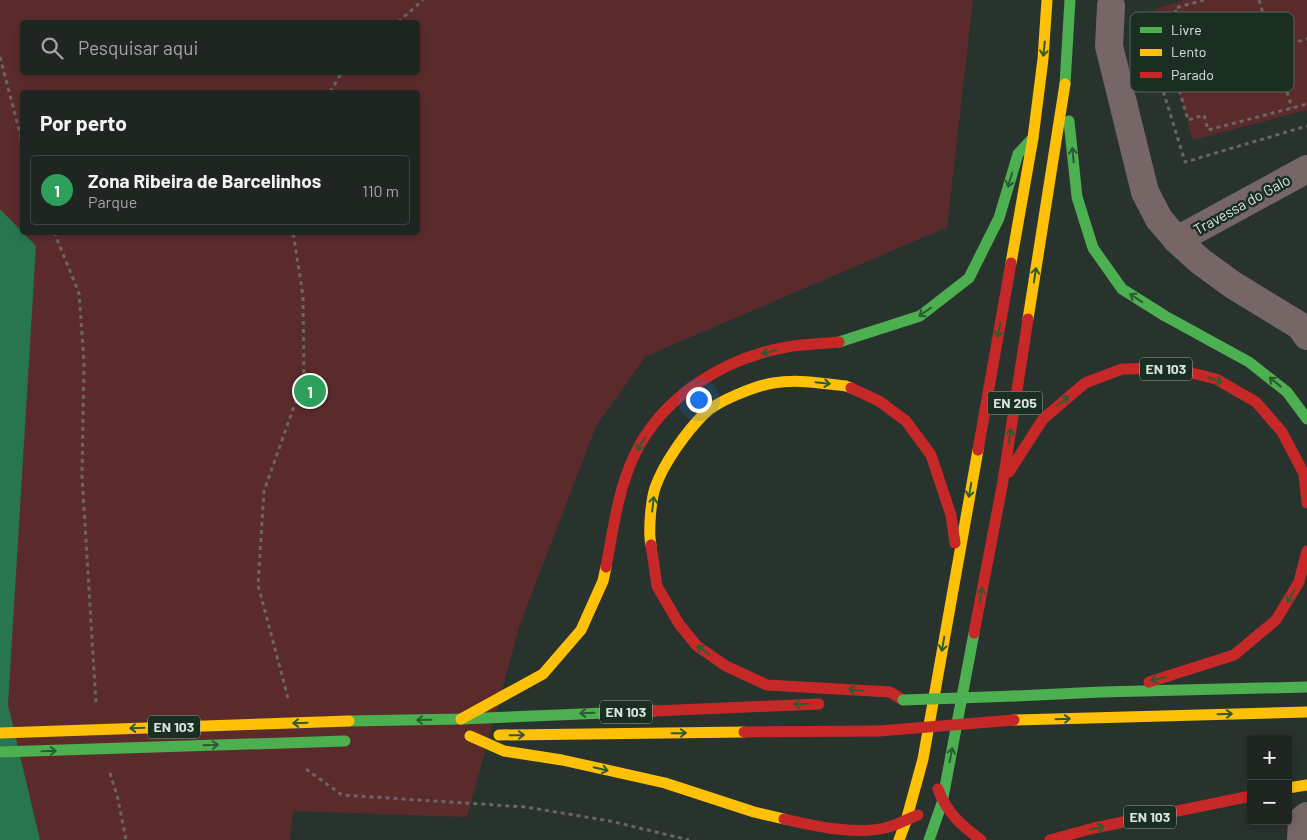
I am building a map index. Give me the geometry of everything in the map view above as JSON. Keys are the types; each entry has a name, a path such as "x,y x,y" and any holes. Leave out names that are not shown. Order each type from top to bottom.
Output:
{"main road":[{"name":"EN 205","path":"899,840 923,759 1033,138 1043,59 1047,0"},
{"name":"EN 205","path":"929,840 942,803 1003,481 1065,82 1070,0"},
{"path":"1065,82 1077,197 1093,248 1122,289 1165,316 1249,362 1287,392 1307,418"},
{"path":"460,719 543,674 581,630 603,581 620,497 634,456 655,421 687,390 733,362 782,348 839,342 920,316 969,278 999,218 1018,154 1033,138"},
{"name":"EN 103","path":"1003,481 1042,419 1084,383 1122,369 1172,368 1216,379 1256,402 1282,432 1304,474 1307,503"},
{"path":"902,700 890,692 767,685 726,666 697,646 679,624 657,586 649,535 655,488 676,447 705,413 741,392 773,383 808,382 846,386 879,401 906,421 931,455 951,515 958,562"},
{"path":"1101,692 1162,679 1234,655 1276,620 1299,582 1307,550"},
{"path":"863,702 1101,692 1307,687"},
{"name":"EN 103","path":"0,733 460,719 834,703"},
{"name":"EN 103","path":"754,812 665,783 562,760 504,751 465,736 879,731 1014,720 1307,712"},
{"name":"EN 103","path":"0,752 350,741"},
{"path":"923,759 935,776 942,803 959,824 981,840"},
{"path":"1292,787 1307,785"},
{"name":"EN 103","path":"1050,840 1094,828 1247,797"},
{"path":"754,812 816,826 852,830 885,828 906,821 942,803"},
{"path":"754,812 775,829"}],"street":[{"path":"1111,6 1109,46 1145,192 1159,219 1200,261 1234,285 1300,326 1307,336"},
{"name":"Travessa do Galo","path":"1178,240 1307,169"},
{"path":"1301,840 1302,820 1307,816"}],"path":[{"path":"400,20 423,0"},
{"path":"1176,12 1175,8 1204,0"},
{"path":"1259,0 1263,12"},
{"path":"1294,43 1307,40"},
{"path":"0,57 20,133"},
{"path":"331,90 340,75"},
{"path":"1164,92 1185,162 1307,126"},
{"path":"1180,92 1188,120 1204,115 1208,130 1307,104"},
{"path":"1287,92 1292,108"},
{"path":"55,235 79,293 84,362 82,475 96,713"},
{"path":"289,705 258,585 264,491 304,378 303,296 293,235"},
{"path":"304,760 306,769 342,795 526,807 610,821 689,840"},
{"path":"110,773 118,799 126,840"}],"shaded area":[{"path":"0,0 973,0 947,227 646,356 596,426 520,624 467,817 293,811 290,840 1,840"},
{"path":"1184,0 1307,0 1307,110 1193,140 1179,92 1294,92 1294,12 1156,12 1155,9"},
{"path":"0,209 20,230 20,235 25,235 36,246 8,705 40,840 0,840"}],"traffic: fast":[{"path":"1065,84 1070,0"},
{"path":"1069,121 1077,197 1093,248 1122,289 1165,316 1249,362 1287,392 1307,419"},
{"path":"839,342 920,316 969,278 999,218 1018,154 1033,138"},
{"path":"929,840 942,803 974,633"},
{"path":"1014,696 1307,687"},
{"path":"903,700 1014,696"},
{"path":"349,721 461,719 654,711"},
{"path":"0,752 345,741"}],"traffic: slow":[{"path":"1011,263 1033,138 1043,59 1047,0"},
{"path":"1028,319 1065,84"},
{"path":"651,545 651,508 655,488 669,459 697,421 710,409 756,387 773,383 791,381 810,382 851,388"},
{"path":"899,840 923,759 978,450"},
{"path":"461,719 543,674 581,630 603,581 606,567"},
{"path":"1014,720 1307,712"},
{"path":"0,733 349,721"},
{"path":"499,735 744,732"},
{"path":"470,736 504,751 562,760 665,783 754,812 784,819"},
{"path":"1292,787 1307,785"}],"traffic: jam":[{"path":"978,450 1011,263"},
{"path":"974,633 1003,481 1028,319"},
{"path":"606,567 617,510 628,469 646,435 660,416 695,385 715,372 737,362 759,354 789,347 839,342"},
{"path":"1009,472 1043,419 1085,383 1122,369 1172,368 1216,379 1256,402 1282,432 1304,474 1307,503"},
{"path":"851,388 879,401 906,421 931,455 951,515 955,543"},
{"path":"651,545 657,586 679,624 697,646 726,666 767,685 890,692 903,700"},
{"path":"1149,682 1234,655 1276,620 1299,582 1307,551"},
{"path":"654,711 819,704"},
{"path":"879,731 1014,720"},
{"path":"744,732 879,731"},
{"path":"938,789 945,805 955,818 981,840"},
{"path":"1050,840 1094,828 1247,797"},
{"path":"784,819 821,827 860,831 889,827 918,815"}],"place":[{"name":"Zona Ribeira de Barcelinhos","path":"310,391"}]}
